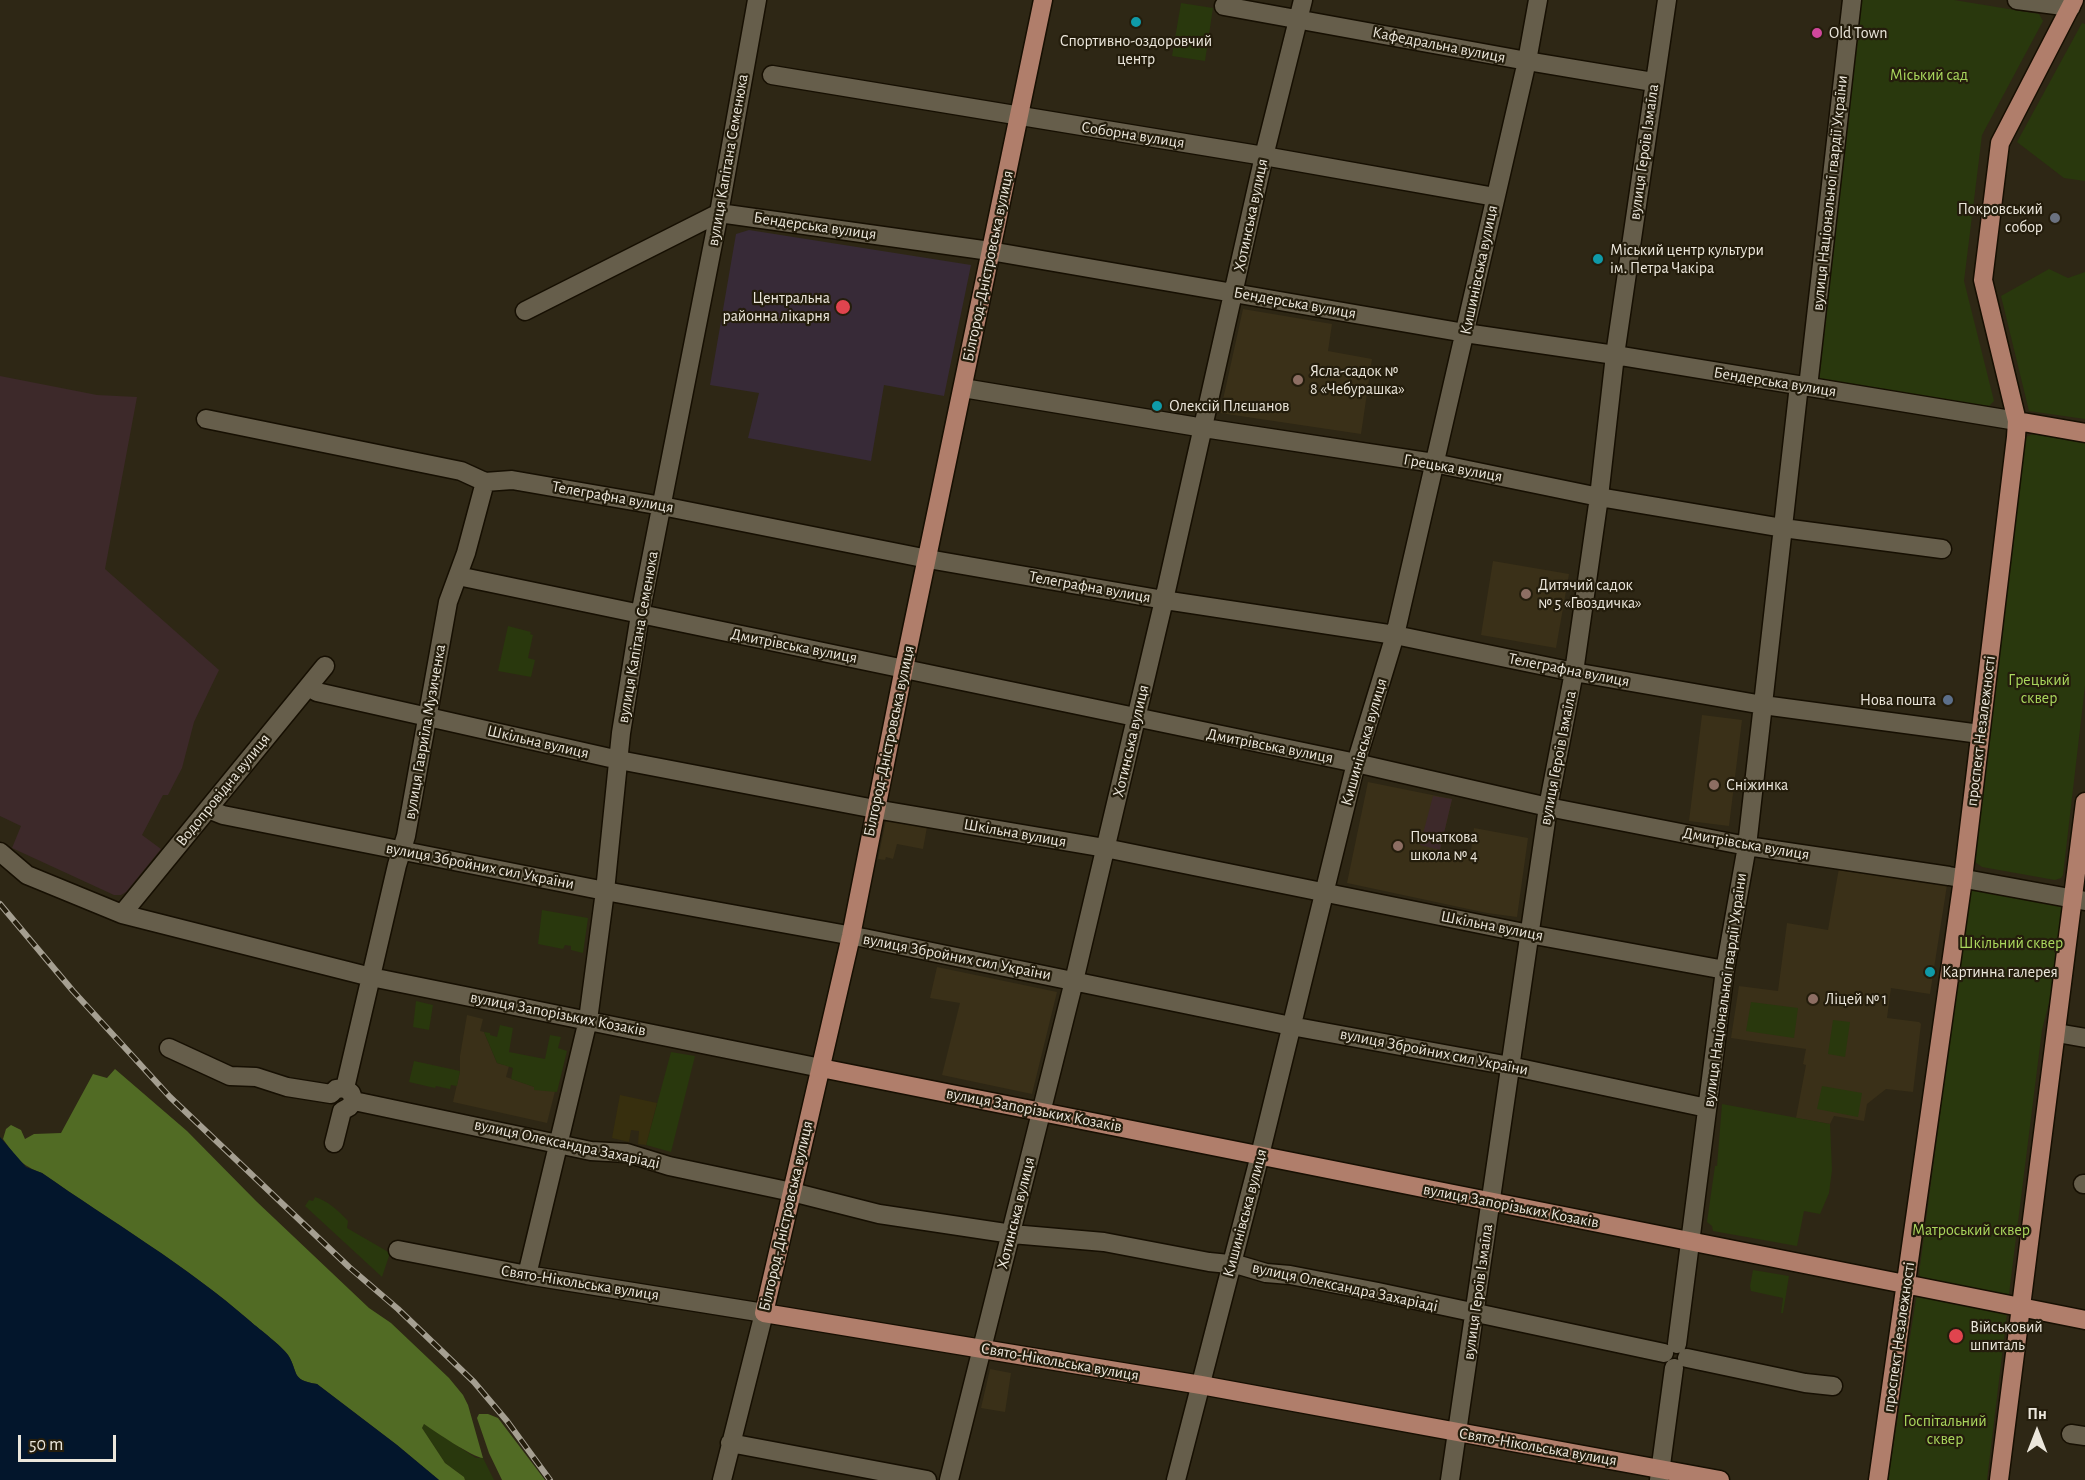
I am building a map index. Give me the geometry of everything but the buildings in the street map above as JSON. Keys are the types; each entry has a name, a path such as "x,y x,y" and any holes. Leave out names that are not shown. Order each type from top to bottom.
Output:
{"main road":[{"name":"Білгород-Дністровська вулиця","path":"764,1313 851,936 904,668 1044,0"},
{"name":"проспект Незалежності","path":"1878,1480 1963,879 2003,557 2017,421 1983,280 2000,143 2077,5"},
{"name":"Бендерська вулиця","path":"2017,421 2085,432"},
{"path":"1999,1480 2057,1033 2079,900 2085,802"},
{"name":"вулиця Запорізьких Козаків","path":"821,1068 2085,1320"},
{"name":"Свято-Нікольська вулиця","path":"764,1313 1201,1385 1456,1432 1659,1475 1720,1480"}],"street":[{"name":"вулиця Капітана Семенюка","path":"527,1275 588,1020 619,760 640,615 719,213 758,0"},
{"name":"Хотинська вулиця","path":"949,1480 1012,1234 1137,719 1264,156 1303,0"},
{"name":"Кишинівська вулиця","path":"1176,1480 1260,1155 1356,764 1395,635 1527,61 1538,0"},
{"name":"вулиця Героїв Ізмаїла","path":"1450,1480 1548,807 1574,672 1599,497 1615,355 1653,82 1667,0"},
{"name":"вулиця Національної гвардії України","path":"1659,1475 1725,970 1747,846 1783,528 1852,0"},
{"path":"2017,0 2077,5"},
{"name":"Кафедральна вулиця","path":"1224,6 1653,82"},
{"name":"Соборна вулиця","path":"772,75 1264,156 1495,198"},
{"name":"Бендерська вулиця","path":"719,213 990,251 1465,333 1615,355 2017,421"},
{"path":"525,311 719,213"},
{"name":"Грецька вулиця","path":"963,388 1434,464 1599,497 1783,528 1942,549"},
{"name":"Телеграфна вулиця","path":"206,419 460,471 484,482 512,480 662,506 928,560 1164,600 1395,635 1574,672 1762,705 1980,734"},
{"name":"вулиця Гавриїла Музиченка","path":"334,1143 371,977 406,836 448,602 458,576 484,482"},
{"name":"Дмитрівська вулиця","path":"458,576 904,668 1548,807 1747,846 1963,879 2079,900"},
{"name":"Водопровідна вулиця","path":"122,914 325,666"},
{"name":"Шкільна вулиця","path":"308,687 317,692 619,760 875,809 1105,848 1529,934 1725,970"},
{"name":"вулиця Збройних сил України","path":"208,809 223,815 401,851 851,936 1291,1026 1510,1066 1707,1108"},
{"name":"вулиця Запорізьких Козаків","path":"0,852 27,875 122,914 371,977 821,1068"},
{"path":"2057,1033 2085,1038"},
{"name":"вулиця Олександра Захаріаді","path":"169,1048 230,1076 256,1077 287,1087 557,1142 591,1151 627,1153 680,1168 792,1192 879,1214 1012,1234 1104,1242 1231,1264 1266,1273 1290,1275 1356,1288 1805,1383 1833,1386"},
{"name":"Свято-Нікольська вулиця","path":"399,1250 527,1275 764,1313"},
{"name":"Білгород-Дністровська вулиця","path":"722,1480 764,1313"},
{"path":"730,1443 927,1480"}],"shaded area":[{"name":"Центральна районна лікарня","path":"749,230 971,265 944,396 884,385 871,461 748,438 759,393 710,385 736,234"},
{"name":"Ясла-садок № 8 «Чебурашка»","path":"1243,309 1332,324 1328,351 1372,359 1361,434 1220,413"},
{"path":"0,376 97,395 137,397 105,569 219,670 194,722 182,768 168,795 163,795 142,835 161,849 126,892 121,895 114,895 12,848 21,826 0,816"},
{"name":"Дитячий садок № 5 «Гвоздичка»","path":"1493,561 1569,574 1556,648 1481,635"},
{"name":"Сніжинка","path":"1702,715 1742,720 1729,826 1689,821"},
{"name":"Початкова школа № 4","path":"1368,782 1452,799 1441,852 1470,858 1474,828 1528,838 1517,917 1487,913 1347,883"},
{"path":"1433,796 1452,799 1440,850 1420,845"},
{"path":"886,820 927,827 923,849 897,844 893,859 886,857 885,860 878,859"},
{"name":"Ліцей № 1","path":"1839,868 1947,885 1930,994 1891,988 1887,1018 1921,1024 1913,1092 1886,1089 1867,1104 1864,1121 1834,1116 1830,1124 1796,1118 1806,1065 1803,1064 1806,1049 1731,1038 1739,986 1778,991 1787,923 1828,930"},
{"path":"937,967 1057,992 1032,1094 942,1075 960,1003 930,998"},
{"path":"467,1015 483,1019 480,1031 484,1032 497,1063 509,1066 506,1077 535,1087 534,1089 555,1091 547,1123 453,1102 460,1071 460,1056"},
{"path":"990,1369 1011,1373 1005,1412 981,1408"}],"green space":[{"name":"Міський сад","path":"1861,0 1954,0 2039,14 2043,21 1982,135 1964,281 1994,401 1989,406 1821,382 1819,378"},
{"path":"1181,3 1213,8 1205,61 1172,56"},
{"path":"2082,23 2085,24 2085,181 2064,178 2017,142"},
{"path":"2049,269 2068,278 2085,272 2085,419 2029,411 2001,296"},
{"name":"Грецький сквер","path":"2033,434 2085,443 2085,686 2063,875 2055,880 1982,867 1975,862 2023,438"},
{"path":"508,626 531,632 530,634 533,635 528,658 535,660 531,677 498,671"},
{"name":"Матроський сквер","path":"1963,879 2073,899 2072,912 2042,1030 2007,1296 1921,1279 1919,1274 1953,1015"},
{"path":"542,910 588,918 583,953 571,950 571,946 565,945 563,949 538,944"},
{"path":"416,1001 433,1005 429,1030 413,1027"},
{"path":"1751,1002 1798,1008 1794,1038 1746,1031"},
{"path":"1833,1020 1850,1022 1845,1057 1828,1054"},
{"path":"500,1025 513,1028 509,1052 545,1059 550,1035 561,1037 558,1048 567,1051 557,1092 534,1090 534,1087 511,1079 513,1068 497,1063 484,1032 497,1037"},
{"path":"671,1052 695,1056 671,1152 646,1145"},
{"path":"414,1061 460,1071 457,1086 451,1085 450,1089 436,1086 435,1088 409,1082"},
{"path":"115,1069 187,1131 256,1201 369,1308 391,1323 449,1378 468,1405 483,1458 463,1449 424,1424 422,1428 445,1463 465,1480 439,1480 317,1384 299,1378 288,1355 276,1342 200,1281 15,1156 3,1139 6,1129 11,1125 21,1130 25,1139 34,1134 61,1133 93,1074 107,1078"},
{"path":"1822,1086 1862,1093 1858,1117 1817,1109"},
{"path":"1722,1104 1830,1124 1832,1170 1829,1193 1820,1214 1804,1211 1797,1246 1713,1231 1712,1226 1707,1222 1715,1166 1717,1166"},
{"path":"315,1197 329,1203 340,1213 348,1221 347,1228 390,1253 382,1277 305,1206"},
{"path":"1753,1270 1789,1276 1783,1313 1781,1313 1783,1298 1751,1291"},
{"name":"Госпітальний сквер","path":"1918,1294 2006,1311 1987,1480 1888,1480"},
{"path":"479,1414 488,1414 498,1418 545,1480 502,1480 489,1453 477,1418"},
{"path":"424,1424 476,1458 483,1458 494,1480 465,1480 445,1463 422,1428"}],"sand":[{"path":"620,1095 657,1103 646,1145 638,1144 639,1131 631,1130 629,1142 612,1138"}],"water":[{"path":"0,1137 26,1167 42,1173 175,1262 226,1301 285,1351 299,1378 317,1384 439,1480 0,1480"}],"railway":[{"path":"0,904 73,991 170,1097 474,1382 507,1421 550,1480"}],"place":[{"name":"Спортивно-оздоровчий центр","path":"1136,22"},
{"name":"Old Town","path":"1817,33"},
{"name":"Покровський собор","path":"2055,218"},
{"name":"Міський центр культури ім. Петра Чакіра","path":"1598,259"},
{"name":"Центральна районна лікарня","path":"843,307"},
{"name":"Ясла-садок № 8 «Чебурашка»","path":"1298,380"},
{"name":"Олексій Плєшанов","path":"1157,406"},
{"name":"Дитячий садок № 5 «Гвоздичка»","path":"1526,594"},
{"name":"Нова пошта","path":"1948,700"},
{"name":"Сніжинка","path":"1714,785"},
{"name":"Початкова школа № 4","path":"1398,846"},
{"name":"Картинна галерея","path":"1930,972"},
{"name":"Ліцей № 1","path":"1813,999"},
{"name":"Військовий шпиталь","path":"1956,1336"}],"park label":[{"name":"Шкільний сквер","path":"2011,943"}]}
